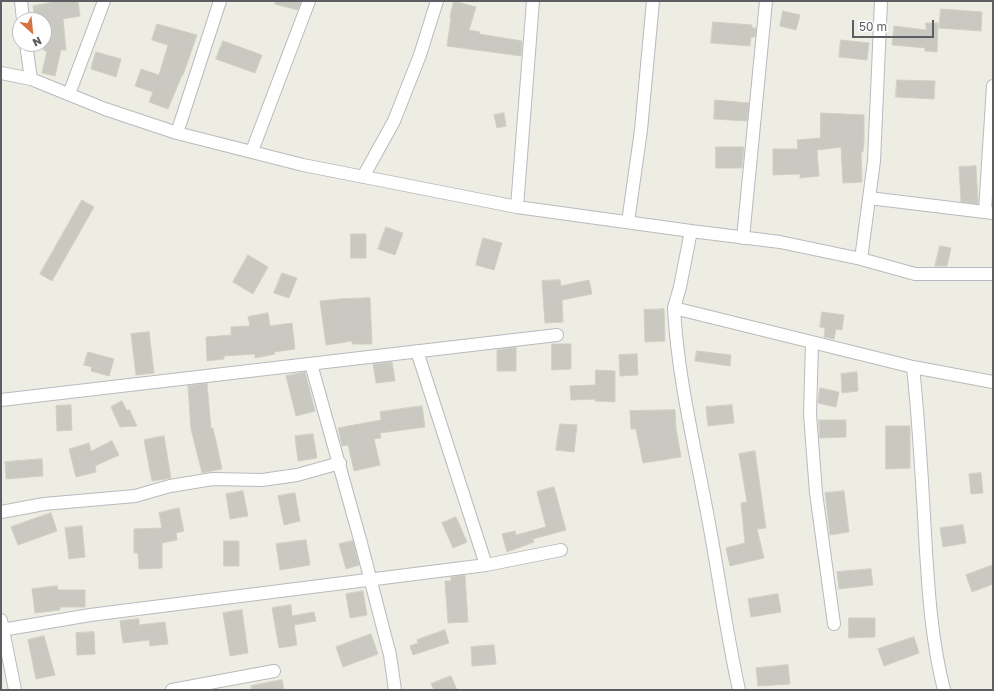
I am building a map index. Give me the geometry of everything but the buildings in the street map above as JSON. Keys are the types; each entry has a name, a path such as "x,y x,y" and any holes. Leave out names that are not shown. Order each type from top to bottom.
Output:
{"street":[{"path":"20,1 22,12"},
{"path":"68,94 104,1"},
{"path":"177,133 220,1"},
{"path":"252,151 309,1"},
{"path":"363,177 394,121 420,55 438,1"},
{"path":"517,207 533,1"},
{"path":"628,222 642,130 653,1"},
{"path":"743,238 766,1"},
{"path":"861,259 874,161 881,1"},
{"path":"27,52 31,79"},
{"path":"1,73 31,79 68,94 177,133 303,165 517,207 780,242 861,259 915,274 993,274"},
{"path":"869,198 989,212 993,86"},
{"path":"691,231 680,287 674,308 676,346 710,530 727,635 739,690"},
{"path":"674,308 913,367 993,382"},
{"path":"1,400 556,334"},
{"path":"812,343 810,414 816,493 834,624"},
{"path":"417,351 486,565"},
{"path":"311,364 340,463 390,654 395,690"},
{"path":"913,367 919,426 929,596 936,660 944,690"},
{"path":"1,512 44,504 135,496 170,486 213,479 262,480 297,475 340,463"},
{"path":"15,690 2,625 486,565 561,550"},
{"path":"172,690 274,671"}]}
